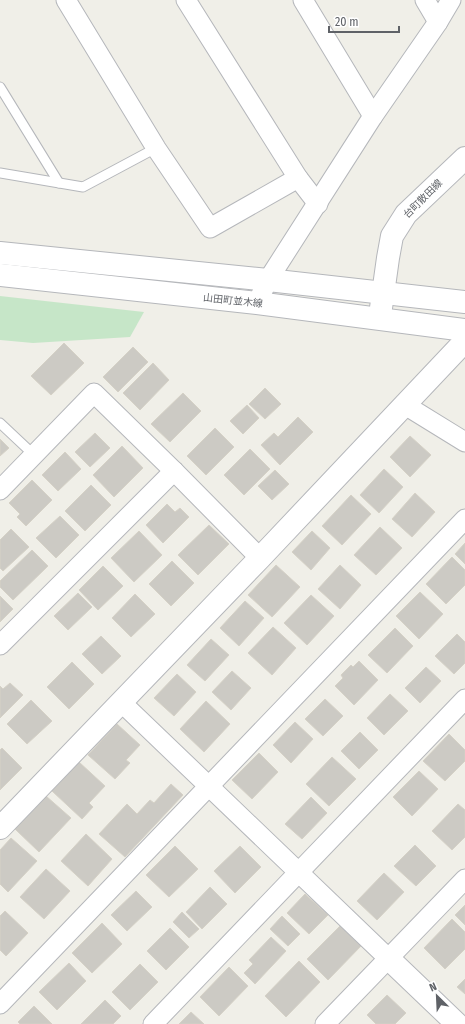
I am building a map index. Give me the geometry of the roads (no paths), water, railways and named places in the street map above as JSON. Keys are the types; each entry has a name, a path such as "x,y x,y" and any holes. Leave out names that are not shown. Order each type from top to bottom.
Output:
{"street":[{"path":"66,0 156,148 210,228 298,178"},
{"path":"186,0 298,178 318,204"},
{"path":"303,0 373,116"},
{"path":"425,0 438,22"},
{"path":"257,303 268,280 373,116 438,22 451,0"},
{"name":"台町散田線","path":"380,318 392,236 406,214 457,174 465,158"},
{"path":"0,253 268,280 465,302"},
{"name":"山田町並木線","path":"0,276 257,303 465,330"},
{"path":"0,827 260,558 465,341"},
{"path":"0,490 94,393 260,558"},
{"path":"405,405 465,442"},
{"path":"0,645 174,471"},
{"path":"0,1004 465,519"},
{"path":"153,1024 465,699"},
{"path":"121,702 457,1024"},
{"path":"326,1024 465,879"}],"lane":[{"path":"0,87 59,183"},
{"path":"0,173 83,186 156,148"},
{"path":"0,423 34,455"}]}
